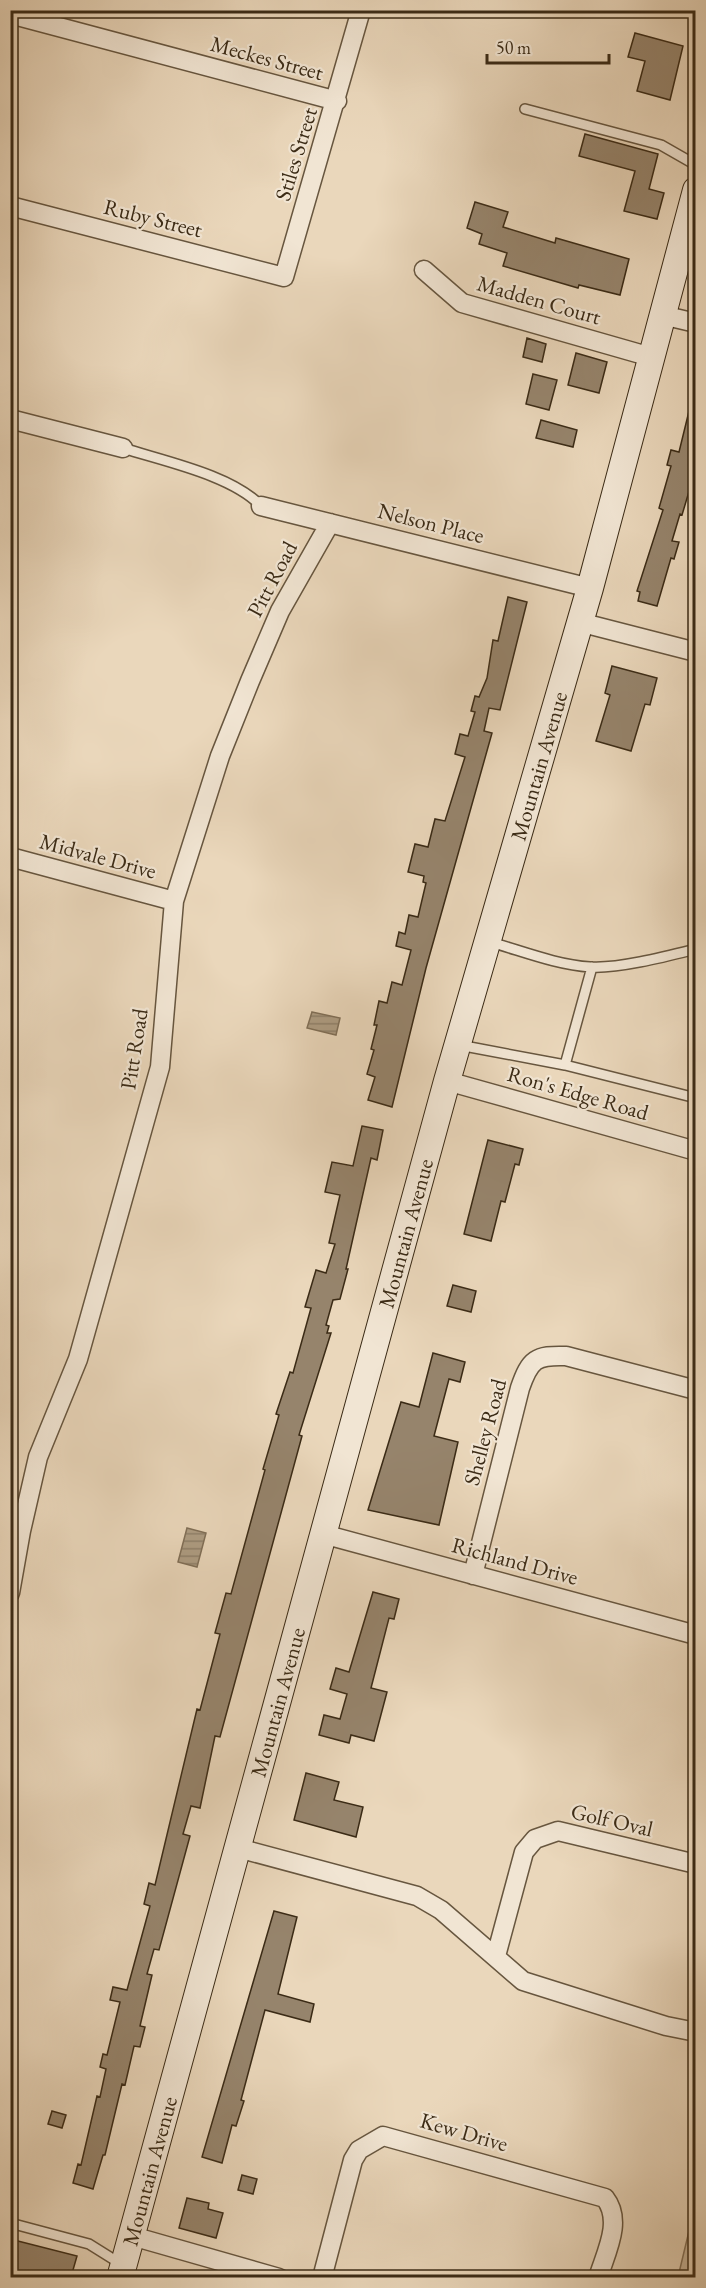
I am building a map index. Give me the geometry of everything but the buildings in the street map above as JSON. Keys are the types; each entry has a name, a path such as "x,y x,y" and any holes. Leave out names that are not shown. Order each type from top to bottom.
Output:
{"street":[{"name":"Stiles Street","path":"284,277 337,101 361,10"},
{"name":"Meckes Street","path":"10,14 337,101"},
{"name":"Mountain Avenue","path":"122,2271 457,1045 590,588 696,190"},
{"name":"Ruby Street","path":"10,206 284,277"},
{"name":"Madden Court","path":"424,270 462,303 651,357"},
{"path":"662,315 696,323"},
{"path":"10,419 123,448"},
{"name":"Nelson Place","path":"261,506 590,588"},
{"name":"Pitt Road","path":"10,1593 38,1457 78,1359 159,1067 174,901 220,756 250,681 280,611 330,523"},
{"path":"579,622 696,652"},
{"name":"Midvale Drive","path":"10,857 174,901"},
{"name":"Ron's Edge Road","path":"447,1081 696,1151"},
{"name":"Shelley Road","path":"473,1575 520,1388 527,1367 535,1359 547,1355 566,1356 696,1390"},
{"name":"Richland Drive","path":"323,1534 696,1635"},
{"name":"Golf Oval","path":"496,1956 524,1852 535,1839 546,1833 569,1833 696,1864"},
{"path":"238,1848 417,1896 441,1910 523,1981 666,2026 696,2032"},
{"name":"Kew Drive","path":"322,2277 353,2160 359,2150 383,2136 605,2198 612,2207 614,2223 598,2277"},
{"path":"132,2236 279,2277"}],"lane":[{"path":"525,109 661,144 696,165"},
{"path":"123,448 221,481 248,494 261,506"},
{"path":"487,941 575,965 592,967 658,959 696,949"},
{"path":"565,1065 592,967"},
{"path":"457,1045 565,1065 696,1098"},
{"path":"10,2223 89,2244 122,2271"}],"shaded area":[{"path":"312,1012 340,1018 336,1035 307,1028"},
{"path":"187,1528 206,1533 197,1567 178,1562"},
{"path":"695,2206 695,2277 678,2277"}]}
